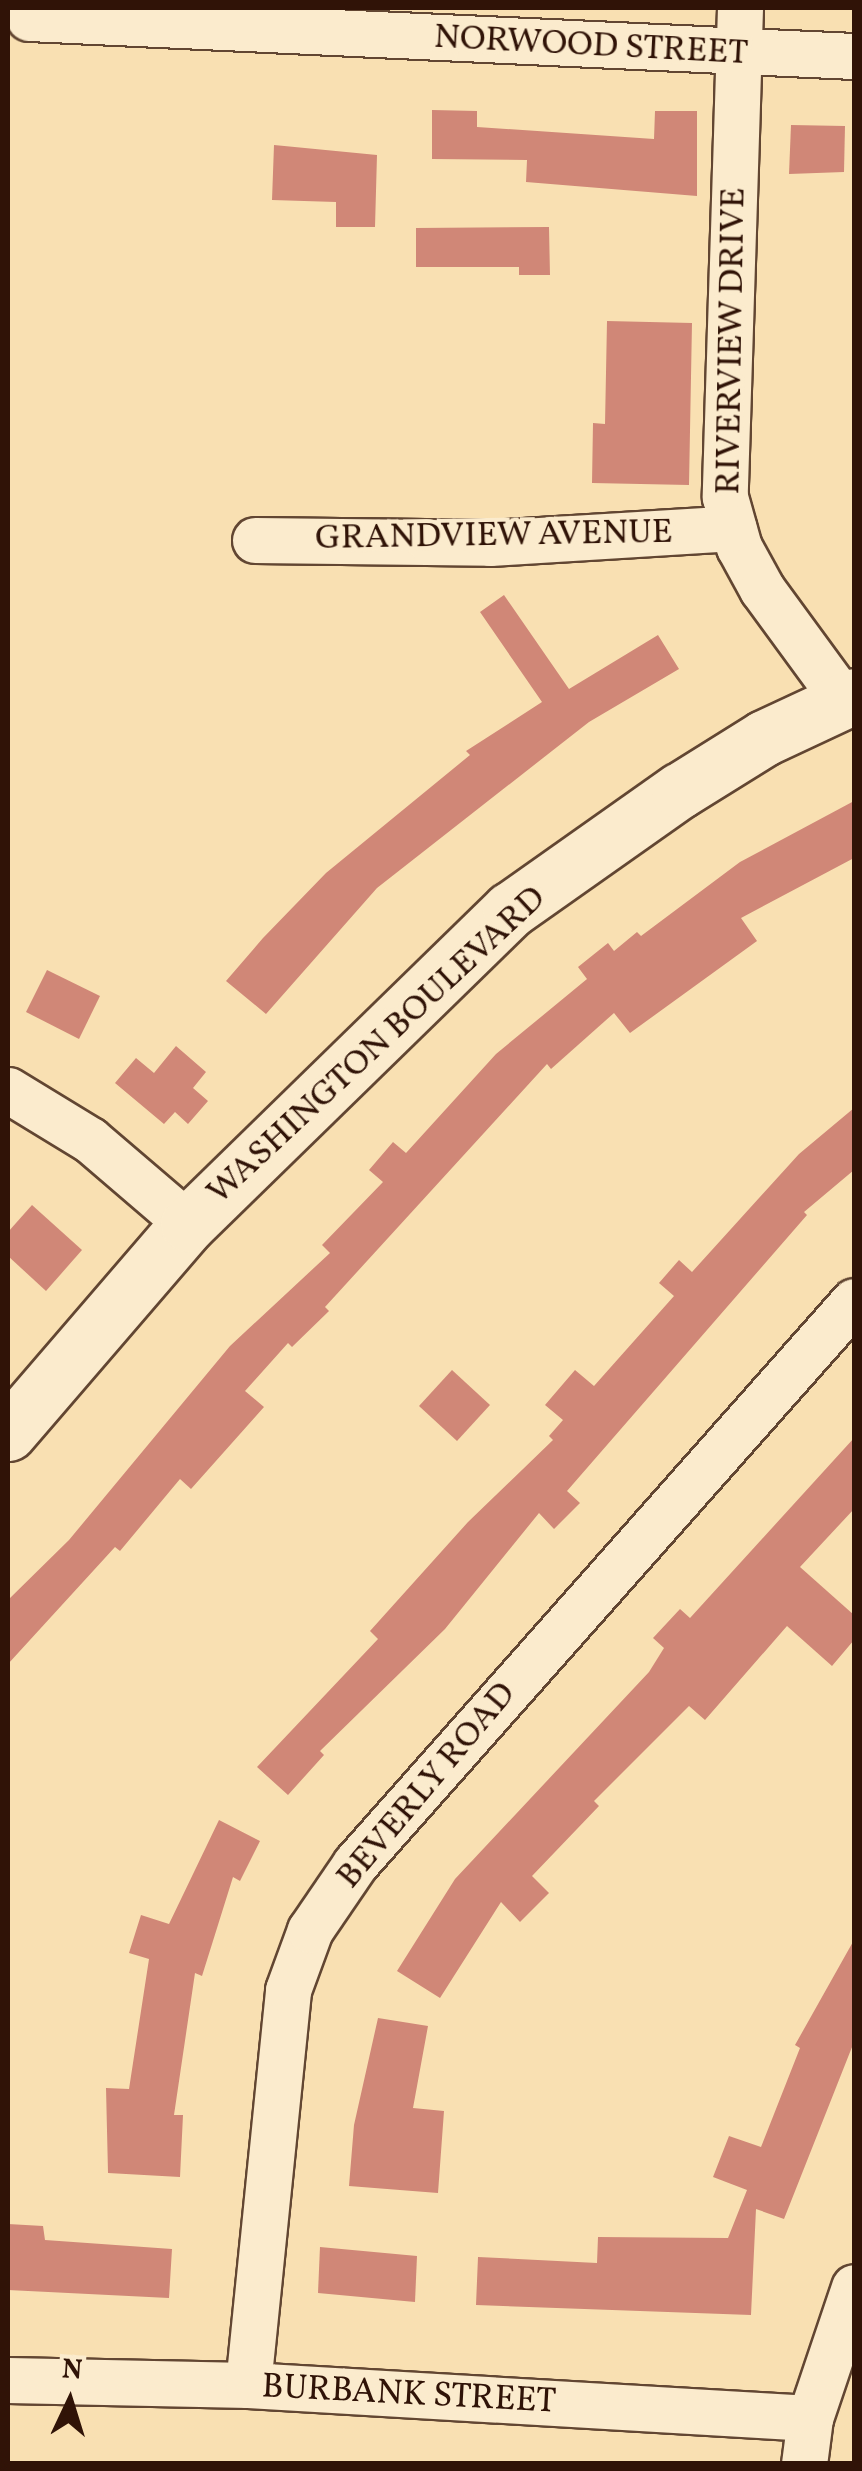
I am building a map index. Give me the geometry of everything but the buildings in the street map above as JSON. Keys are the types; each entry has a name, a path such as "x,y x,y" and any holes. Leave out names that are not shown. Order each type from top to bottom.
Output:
{"street":[{"name":"RIVERVIEW DRIVE","path":"740,8 725,496 734,528 762,589 849,698"},
{"name":"NORWOOD STREET","path":"28,18 854,56"},
{"name":"GRANDVIEW AVENUE","path":"254,540 490,543 734,528"},
{"name":"WASHINGTON BOULEVARD","path":"8,1433 188,1224 510,910 679,791 764,738 849,698"},
{"path":"8,1090 90,1140 188,1224"},
{"name":"BEVERLY ROAD","path":"248,2385 288,1990 310,1930 355,1864 854,1301"},
{"path":"804,2464 810,2418 854,2287"},
{"name":"BURBANK STREET","path":"8,2380 248,2385 810,2418"}]}
